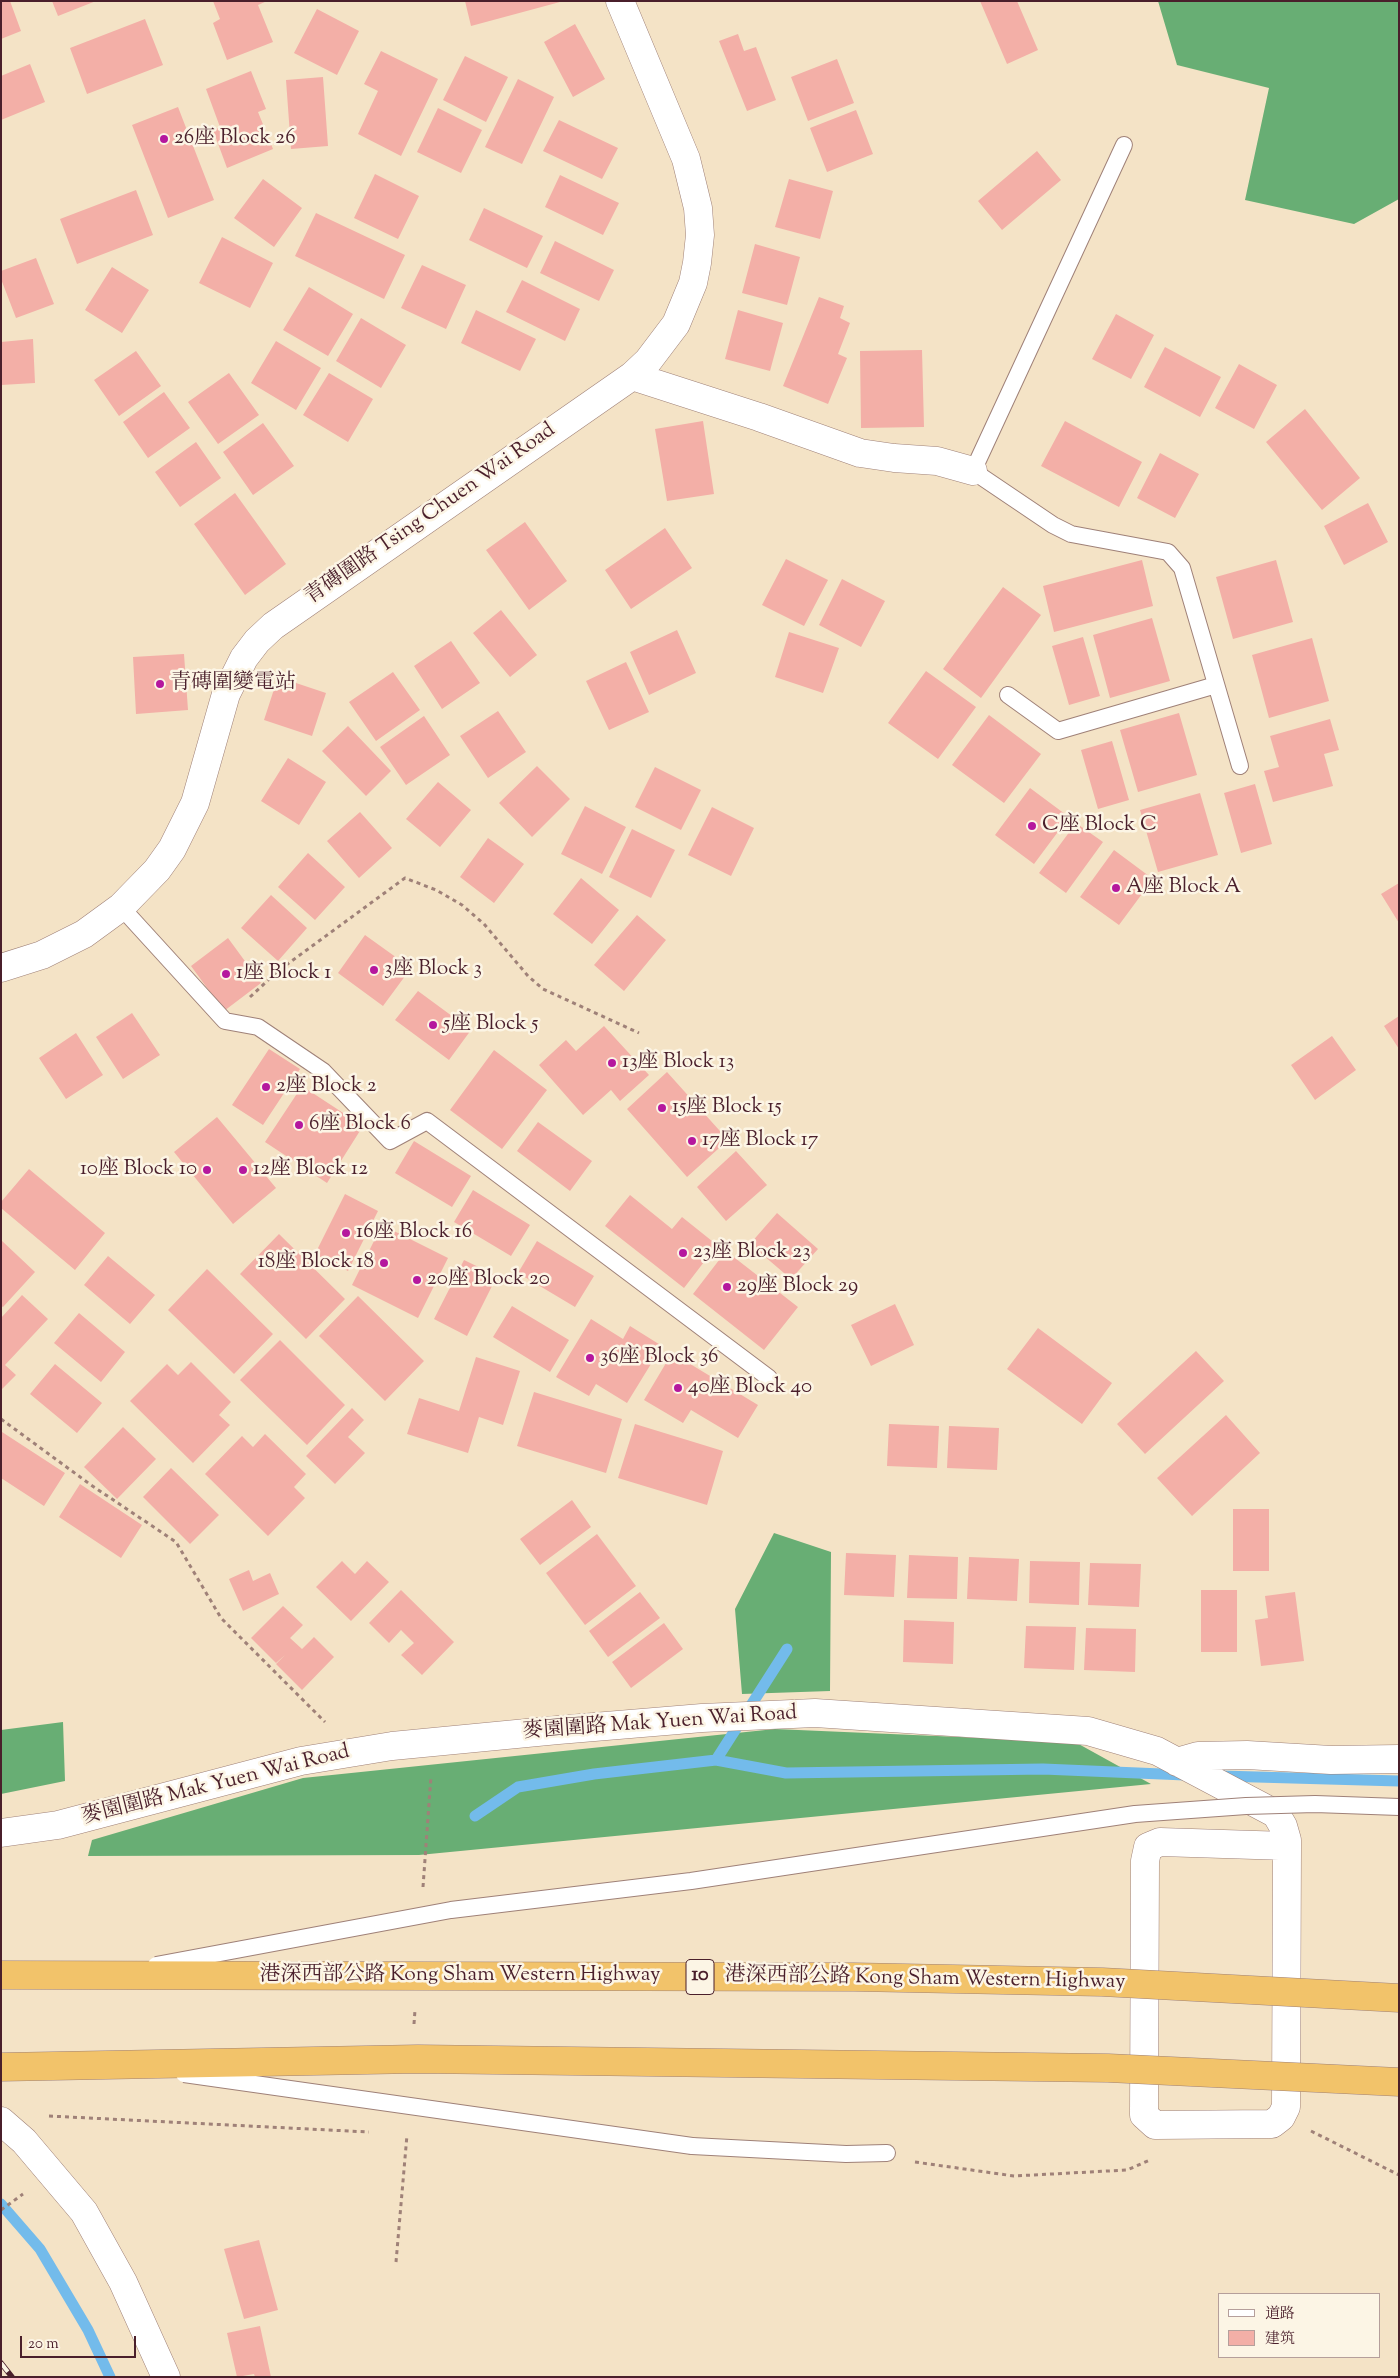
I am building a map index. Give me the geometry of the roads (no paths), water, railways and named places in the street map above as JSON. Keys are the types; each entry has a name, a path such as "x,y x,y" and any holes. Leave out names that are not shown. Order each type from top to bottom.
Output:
{"highway":[{"name":"港深西部公路 Kong Sham Western Highway","path":"1,1975 854,1977 1102,1982 1399,1998"},
{"path":"1,2067 418,2059 1078,2068 1399,2082"}],"street":[{"name":"青磚圍路 Tsing Chuen Wai Road","path":"1,968 42,955 64,945 103,921 157,870 185,826 195,803 226,694 244,658 258,641 297,608 632,376 662,344 685,305 698,263 700,235 698,208 686,159 620,1"},
{"path":"632,376 759,417 860,453 937,461 973,470"},
{"name":"麥園圍路 Mak Yuen Wai Road","path":"1,1832 58,1825 301,1762 392,1746 702,1718 814,1714 1088,1731 1157,1751 1276,1814 1283,1826 1287,1846 1286,2107 1281,2117 1272,2124 1155,2125 1144,2115 1145,1861 1148,1847 1160,1842 1287,1846"},
{"path":"1176,1762 1198,1756 1237,1755 1331,1760 1399,1759"},
{"path":"1,2121 24,2141 84,2212 123,2282 166,2377"}],"lane":[{"path":"1124,145 973,470 1053,525 1071,534 1168,552 1182,568 1240,766"},
{"path":"1008,694 1058,731 1216,685"},
{"path":"121,906 225,1022 258,1027 323,1071 390,1141 427,1121 769,1378"},
{"path":"108,1975 451,1910 692,1882 1135,1814 1295,1804 1399,1807"},
{"path":"116,2064 692,2146 846,2154 887,2153"}],"waterway":[{"path":"475,1816 518,1787 594,1774 716,1760 787,1649"},
{"path":"716,1760 786,1773 1043,1769 1185,1775"},
{"path":"1221,1776 1399,1781"},
{"path":"1,2204 40,2249 88,2330 110,2377"}],"railway":[{"path":"1,2363 12,2377"}],"place":[{"name":"26座 Block 26","path":"164,139"},
{"name":"青磚圍變電站","path":"160,684"},
{"name":"C座 Block C","path":"1032,826"},
{"name":"A座 Block A","path":"1116,888"},
{"name":"3座 Block 3","path":"374,970"},
{"name":"1座 Block 1","path":"226,974"},
{"name":"5座 Block 5","path":"433,1025"},
{"name":"13座 Block 13","path":"612,1063"},
{"name":"2座 Block 2","path":"266,1087"},
{"name":"15座 Block 15","path":"662,1108"},
{"name":"6座 Block 6","path":"299,1125"},
{"name":"17座 Block 17","path":"692,1141"},
{"name":"10座 Block 10","path":"207,1170"},
{"name":"12座 Block 12","path":"243,1170"},
{"name":"16座 Block 16","path":"346,1233"},
{"name":"23座 Block 23","path":"683,1253"},
{"name":"18座 Block 18","path":"384,1263"},
{"name":"20座 Block 20","path":"417,1280"},
{"name":"29座 Block 29","path":"727,1287"},
{"name":"36座 Block 36","path":"590,1358"},
{"name":"40座 Block 40","path":"678,1388"}]}
